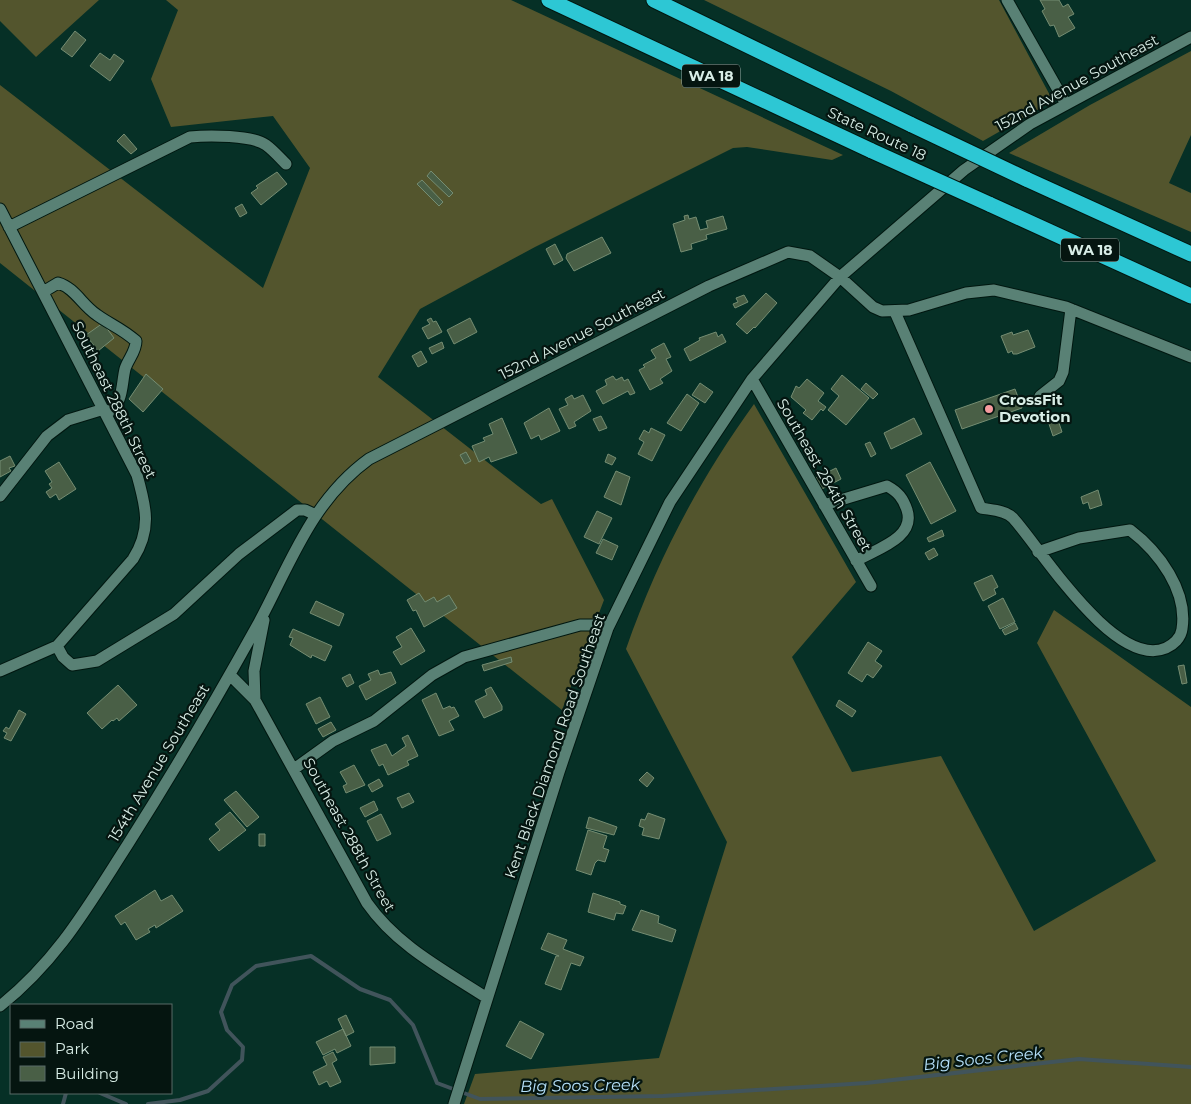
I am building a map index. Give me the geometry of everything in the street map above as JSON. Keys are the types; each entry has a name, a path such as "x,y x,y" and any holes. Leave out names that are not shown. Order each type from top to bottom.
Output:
{"highway":[{"name":"State Route 18","path":"549,0 872,151 1191,296"},
{"name":"State Route 18","path":"654,0 1026,179 1191,254"}],"street":[{"path":"1007,0 1066,104"},
{"name":"152nd Avenue Southeast","path":"316,515 338,485 369,459 744,270 780,254 795,252 810,256 840,277 964,170 1003,141 1066,104 1191,37"},
{"path":"9,227 190,137 202,136 256,140 267,145 286,164"},
{"name":"Southeast 288th Street","path":"0,210 137,475 143,498 146,529 142,546 133,559 57,646"},
{"path":"840,277 873,306 882,311 896,312 966,293 985,290 1014,294 1071,309 1191,356"},
{"name":"Kent Black Diamond Road Southeast","path":"454,1104 559,772 608,628 670,502 752,380 840,277"},
{"path":"0,496 47,436 68,420 105,411 111,412 122,396 126,368 136,348 136,341 121,327 96,315 67,286 58,283 43,292"},
{"path":"1040,396 1059,381 1071,309"},
{"path":"896,312 981,508 997,510 1012,517 1038,552 1047,559 1064,586 1084,610 1120,638 1148,652 1156,652 1171,646 1181,634 1184,617 1169,573 1146,542 1130,530 1079,538 1038,552"},
{"name":"Southeast 284th Street","path":"752,380 871,586"},
{"path":"824,504 887,486 898,492 904,502 909,518 907,528 900,536 856,560"},
{"path":"0,671 57,646 63,657 72,665 82,665 97,661 174,614 239,554 297,510 306,510 316,515"},
{"name":"154th Avenue Southeast","path":"0,1006 26,986 68,938 155,800 230,675 316,515"},
{"name":"Southeast 288th Street","path":"255,700 254,671 265,610"},
{"path":"294,769 333,742 374,721 432,675 464,657 580,625 608,628"},
{"name":"Southeast 288th Street","path":"230,675 255,700 367,903 380,922 403,943 487,998"}],"green space":[{"path":"0,0 99,0 36,57 0,21"},
{"path":"166,0 511,0 843,155 832,160 747,147 733,148 535,247 420,309 378,377 541,504 552,499 604,600 562,710 0,263 0,85 263,288 310,168 273,116 171,127 151,79 178,10"},
{"path":"704,0 999,0 1053,101 983,141 891,91"},
{"path":"1191,51 1191,135 1169,183 1191,193 1191,232 1009,153 1090,105"},
{"path":"754,404 856,582 792,657 852,772 941,756 1034,931 1156,861 1037,643 1054,610 1191,707 1191,1104 464,1104 475,1074 659,1058 727,842 626,649 651,584 681,522 715,462"}],"building":[{"path":"1040,0 1059,0 1063,7 1068,4 1074,14 1068,17 1075,28 1059,37 1054,25 1050,26 1042,11 1045,9"},
{"path":"75,31 86,40 72,57 61,49"},
{"path":"100,53 110,60 114,54 124,61 110,81 90,66"},
{"path":"124,134 137,149 131,154 117,141"},
{"path":"431,171 453,193 449,197 427,176"},
{"path":"277,172 287,184 261,205 251,193 258,188 256,186"},
{"path":"422,180 443,202 439,206 417,184"},
{"path":"242,204 247,213 240,217 235,208"},
{"path":"688,215 689,219 696,217 700,230 708,228 706,221 723,216 727,229 706,235 707,239 691,244 692,249 681,252 673,224 685,220 684,216"},
{"path":"602,237 611,253 574,271 566,258 567,254"},
{"path":"555,244 563,260 554,265 546,249"},
{"path":"766,293 777,303 755,328 747,334 736,324"},
{"path":"744,295 748,302 735,308 733,304 738,302 736,298"},
{"path":"431,318 433,322 436,321 442,332 428,339 422,328 430,324 427,320"},
{"path":"470,318 477,332 454,344 447,330"},
{"path":"103,323 114,338 98,351 86,335"},
{"path":"1028,330 1035,347 1017,354 1013,354 1012,351 1008,353 1001,336 1012,332 1013,335"},
{"path":"716,332 718,337 722,334 726,342 690,361 684,349 700,340 699,338"},
{"path":"442,342 444,348 432,354 429,348"},
{"path":"664,343 671,357 666,359 672,371 660,379 663,383 650,390 639,370 645,367 643,365 656,358 651,350"},
{"path":"421,351 427,362 418,367 412,356"},
{"path":"146,374 163,389 143,412 129,399"},
{"path":"842,375 869,398 846,425 828,410 839,396 831,389"},
{"path":"613,376 616,380 622,377 624,381 628,379 635,393 630,395 628,391 603,404 596,391 607,385 605,380"},
{"path":"807,379 824,393 818,401 826,407 823,411 821,409 812,420 803,413 806,410 791,397 796,386 799,388"},
{"path":"700,383 713,392 705,403 692,395"},
{"path":"866,383 878,394 873,399 861,389"},
{"name":"CrossFit Devotion","path":"1015,389 1022,408 962,429 955,410"},
{"path":"687,394 699,403 681,431 667,423"},
{"path":"572,395 574,399 583,395 591,411 574,422 576,426 569,429 559,409 568,405 565,399"},
{"path":"549,408 560,431 541,440 539,435 531,439 524,423"},
{"path":"601,416 607,428 599,431 593,419"},
{"path":"1057,417 1062,432 1053,436 1048,421"},
{"path":"502,418 517,453 491,462 489,457 479,462 472,446 485,441 483,438 493,434 489,424"},
{"path":"914,418 922,434 891,449 884,433"},
{"path":"651,428 665,435 652,461 638,454 644,442 639,439 644,430 649,433"},
{"path":"870,442 876,454 871,457 865,444"},
{"path":"466,452 471,461 465,464 460,455"},
{"path":"608,454 616,458 612,465 605,462"},
{"path":"10,456 15,466 9,468 11,471 0,477 0,461"},
{"path":"59,462 76,489 59,500 56,494 50,498 46,492 52,488 49,484 52,482 45,471"},
{"path":"930,462 956,511 931,524 906,475"},
{"path":"836,468 841,479 820,490 814,479"},
{"path":"616,471 630,477 621,505 604,497"},
{"path":"1098,490 1102,505 1090,509 1088,502 1083,504 1081,497"},
{"path":"597,511 612,518 599,544 584,537"},
{"path":"942,530 944,536 929,542 927,538"},
{"path":"603,539 618,546 612,560 596,553"},
{"path":"934,548 938,555 929,560 925,553"},
{"path":"992,575 998,587 994,589 996,594 983,601 974,583"},
{"path":"419,593 425,602 434,597 437,602 449,595 457,608 424,627 416,610 413,611 407,600"},
{"path":"1003,598 1015,622 1000,629 988,606"},
{"path":"316,601 344,614 339,626 310,613"},
{"path":"1015,623 1018,629 1005,635 1002,630"},
{"path":"411,628 425,651 401,665 393,652 402,647 396,637"},
{"path":"293,629 332,646 325,661 312,655 311,658 290,645 293,638 289,637"},
{"path":"868,642 882,651 875,661 882,666 873,678 867,674 862,682 848,673"},
{"path":"511,657 512,662 484,671 482,665"},
{"path":"1184,665 1187,683 1182,684 1178,666"},
{"path":"378,670 380,675 391,672 396,683 366,700 359,686 371,680 368,674"},
{"path":"350,674 354,683 347,687 342,678"},
{"path":"118,685 137,705 119,721 117,718 112,720 102,729 87,713"},
{"path":"491,687 502,706 502,710 484,718 475,701 487,695 485,690"},
{"path":"436,693 443,709 450,706 451,708 454,707 459,716 449,721 454,730 439,736 422,700"},
{"path":"320,697 330,717 316,724 306,704"},
{"path":"839,700 856,711 852,717 836,706"},
{"path":"19,710 26,714 11,741 4,738 7,733 3,731 6,727 9,729"},
{"path":"331,722 336,730 323,737 318,729"},
{"path":"408,735 418,756 407,761 409,765 388,775 383,764 379,766 371,750 386,744 392,756 406,746 402,738"},
{"path":"354,765 365,785 346,793 343,786 347,784 340,772"},
{"path":"647,772 654,778 647,787 639,780"},
{"path":"379,779 383,786 372,792 368,785"},
{"path":"236,791 259,817 247,827 224,800"},
{"path":"409,793 414,802 402,808 397,798"},
{"path":"374,801 378,810 365,817 360,808"},
{"path":"230,812 246,830 219,851 209,839 220,830 215,824"},
{"path":"648,813 665,819 659,839 642,835 644,828 639,826 641,819 645,820"},
{"path":"381,814 391,834 377,841 367,821"},
{"path":"589,817 617,827 614,835 586,828"},
{"path":"588,830 607,836 603,848 609,850 605,862 598,860 595,863 591,875 576,870"},
{"path":"259,834 265,834 265,846 259,846"},
{"path":"155,890 161,901 172,895 183,911 156,928 155,925 148,929 150,932 136,940 125,922 121,925 115,916"},
{"path":"593,893 620,902 620,904 626,906 623,914 616,913 614,920 588,912"},
{"path":"641,910 659,916 658,923 676,930 672,942 632,930"},
{"path":"548,933 567,940 563,949 584,957 580,966 571,963 561,990 545,984 556,956 559,956 541,949"},
{"path":"346,1015 354,1032 346,1036 338,1019"},
{"path":"520,1021 544,1034 531,1059 506,1046"},
{"path":"343,1029 351,1046 337,1053 335,1049 323,1055 316,1042"},
{"path":"370,1047 395,1047 395,1063 370,1065"},
{"path":"333,1052 337,1060 332,1063 341,1082 330,1087 327,1081 319,1085 313,1072 327,1065 323,1057"}],"waterway":[{"name":"Big Soos Creek","path":"148,1104 180,1100 208,1091 242,1060 243,1047 227,1030 221,1012 232,985 256,966 311,956 360,989 390,1000 413,1025 437,1083 480,1099 663,1096 866,1083 1079,1059 1191,1067"},
{"name":"Big Soos Creek","path":"63,1104 66,1094"},
{"name":"Big Soos Creek","path":"102,1094 126,1104"}],"place":[{"name":"CrossFit Devotion","path":"989,409"}]}
